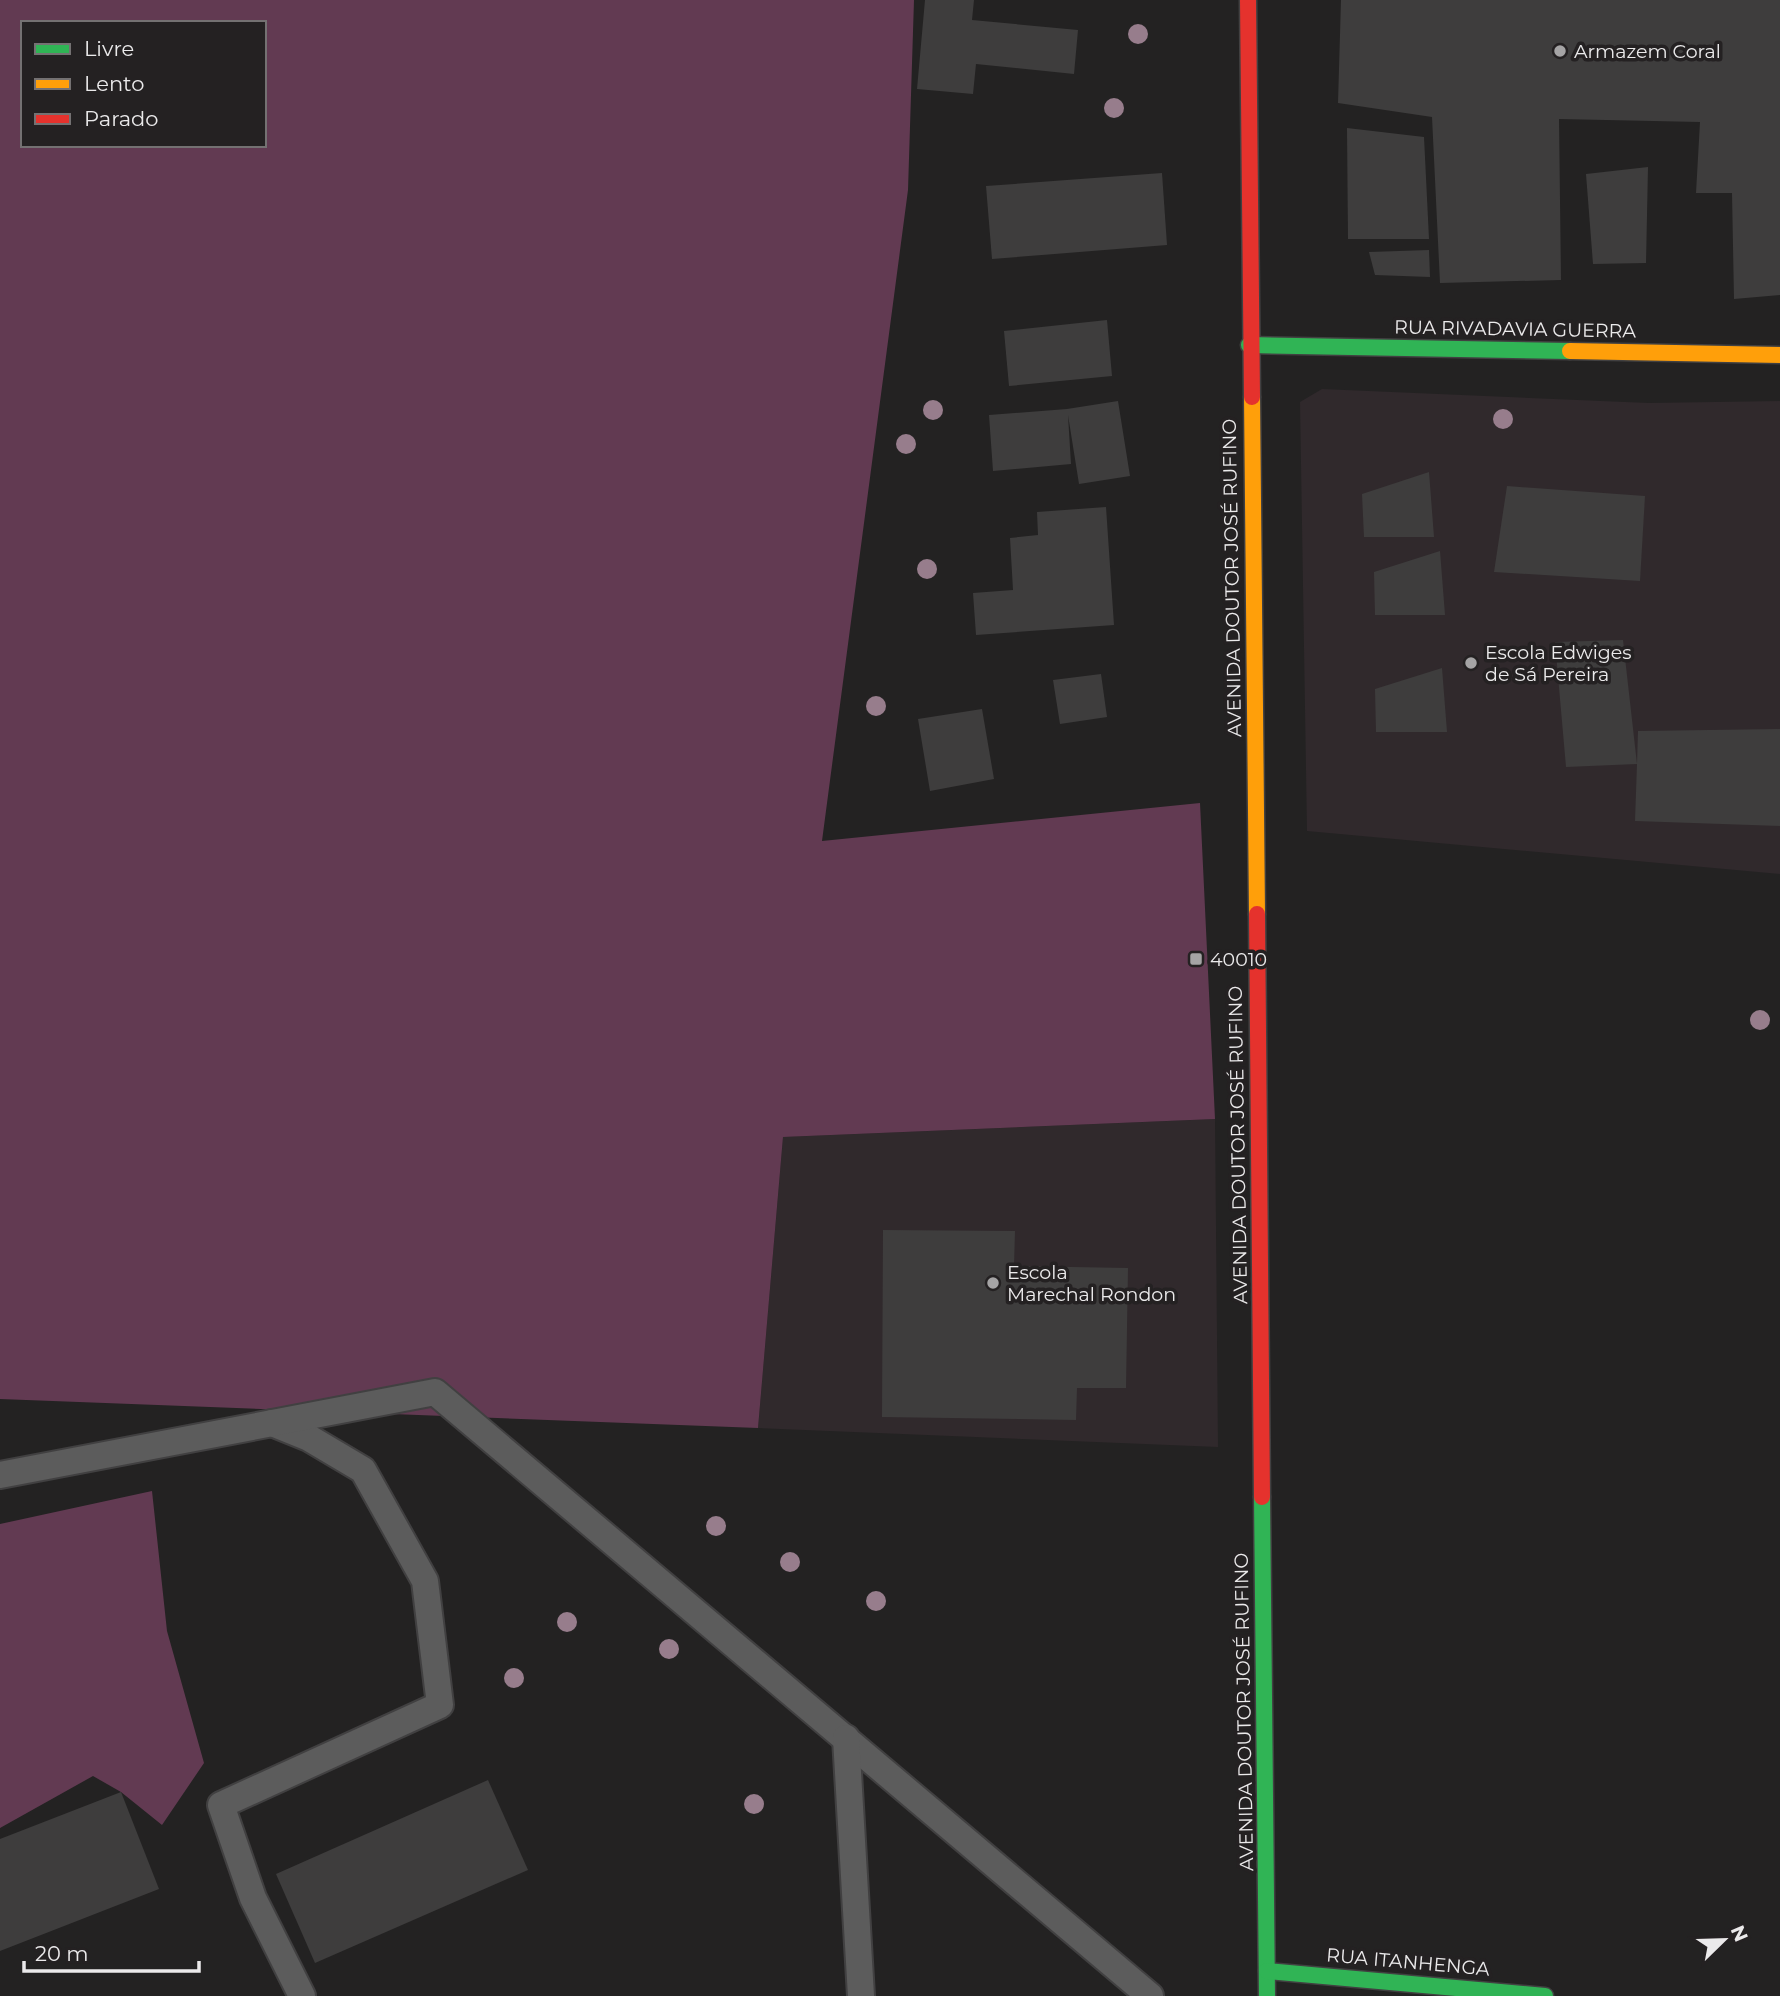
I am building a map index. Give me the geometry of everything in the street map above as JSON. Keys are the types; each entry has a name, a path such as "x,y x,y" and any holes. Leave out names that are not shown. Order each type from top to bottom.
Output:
{"main road":[{"name":"AVENIDA DOUTOR JOSÉ RUFINO","path":"1248,0 1249,345 1255,664 1267,1996"},
{"name":"RUA RIVADAVIA GUERRA","path":"1249,345 1780,355"},
{"name":"RUA ITANHENGA","path":"1267,1971 1545,1996"}],"lane":[{"path":"0,1475 435,1392 1150,1996"},
{"path":"272,1423 309,1438 363,1470 425,1581 440,1705 221,1805 253,1898 302,1996"},
{"path":"846,1738 861,1996"}],"shaded area":[{"path":"0,0 914,0 908,190 822,841 1200,803 1215,1119 783,1137 758,1428 0,1399"},
{"name":"Escola Edwiges de Sá Pereira","path":"1322,389 1649,403 1780,401 1780,874 1307,831 1300,402"},
{"name":"Escola Marechal Rondon","path":"1215,1119 1218,1447 758,1428 783,1137"},
{"path":"152,1491 167,1631 204,1763 162,1825 121,1792 93,1776 0,1828 0,1524"}],"building":[{"path":"925,0 974,0 972,20 1078,30 1074,74 976,64 973,94 917,89"},
{"name":"Armazem Coral","path":"1341,0 1780,0 1780,295 1734,299 1732,193 1696,193 1700,122 1559,119 1561,280 1440,283 1432,117 1338,103"},
{"path":"1347,128 1424,137 1429,239 1348,239"},
{"path":"1648,167 1646,263 1593,264 1586,174"},
{"path":"1162,173 1167,245 992,259 986,186"},
{"path":"1429,250 1430,277 1375,275 1369,252"},
{"path":"1107,320 1112,376 1009,386 1004,331"},
{"path":"1118,401 1130,476 1079,484 1068,415 1071,464 993,471 989,415 1067,409"},
{"path":"1429,472 1434,537 1364,537 1362,494"},
{"path":"1507,486 1645,496 1640,581 1494,572"},
{"path":"1106,507 1114,625 976,635 973,593 1013,590 1010,538 1038,535 1037,512"},
{"path":"1440,551 1445,615 1375,615 1374,572"},
{"path":"1623,640 1637,764 1566,767 1555,642"},
{"path":"1442,668 1447,732 1376,732 1375,689"},
{"path":"1101,674 1107,717 1060,724 1053,680"},
{"path":"982,709 994,779 930,791 918,719"},
{"path":"1780,729 1780,826 1635,821 1638,731"},
{"name":"Escola Marechal Rondon","path":"883,1230 1015,1231 1014,1266 1128,1268 1126,1388 1077,1388 1076,1420 882,1417"},
{"path":"488,1780 528,1870 315,1963 276,1874"},
{"path":"121,1792 159,1889 0,1951 0,1839"}],"traffic: fast":[{"path":"1249,345 1570,351"},
{"path":"1262,1497 1267,1996"},
{"path":"1267,1971 1545,1996"}],"traffic: slow":[{"path":"1570,351 1780,355"},
{"path":"1252,397 1257,914"}],"traffic: jam":[{"path":"1248,0 1252,397"},
{"path":"1257,914 1262,1497"}],"place":[{"name":"Armazem Coral","path":"1560,51"},
{"name":"Escola Edwiges de Sá Pereira","path":"1471,663"},
{"name":"40010","path":"1196,959"},
{"name":"Escola Marechal Rondon","path":"993,1283"}]}
